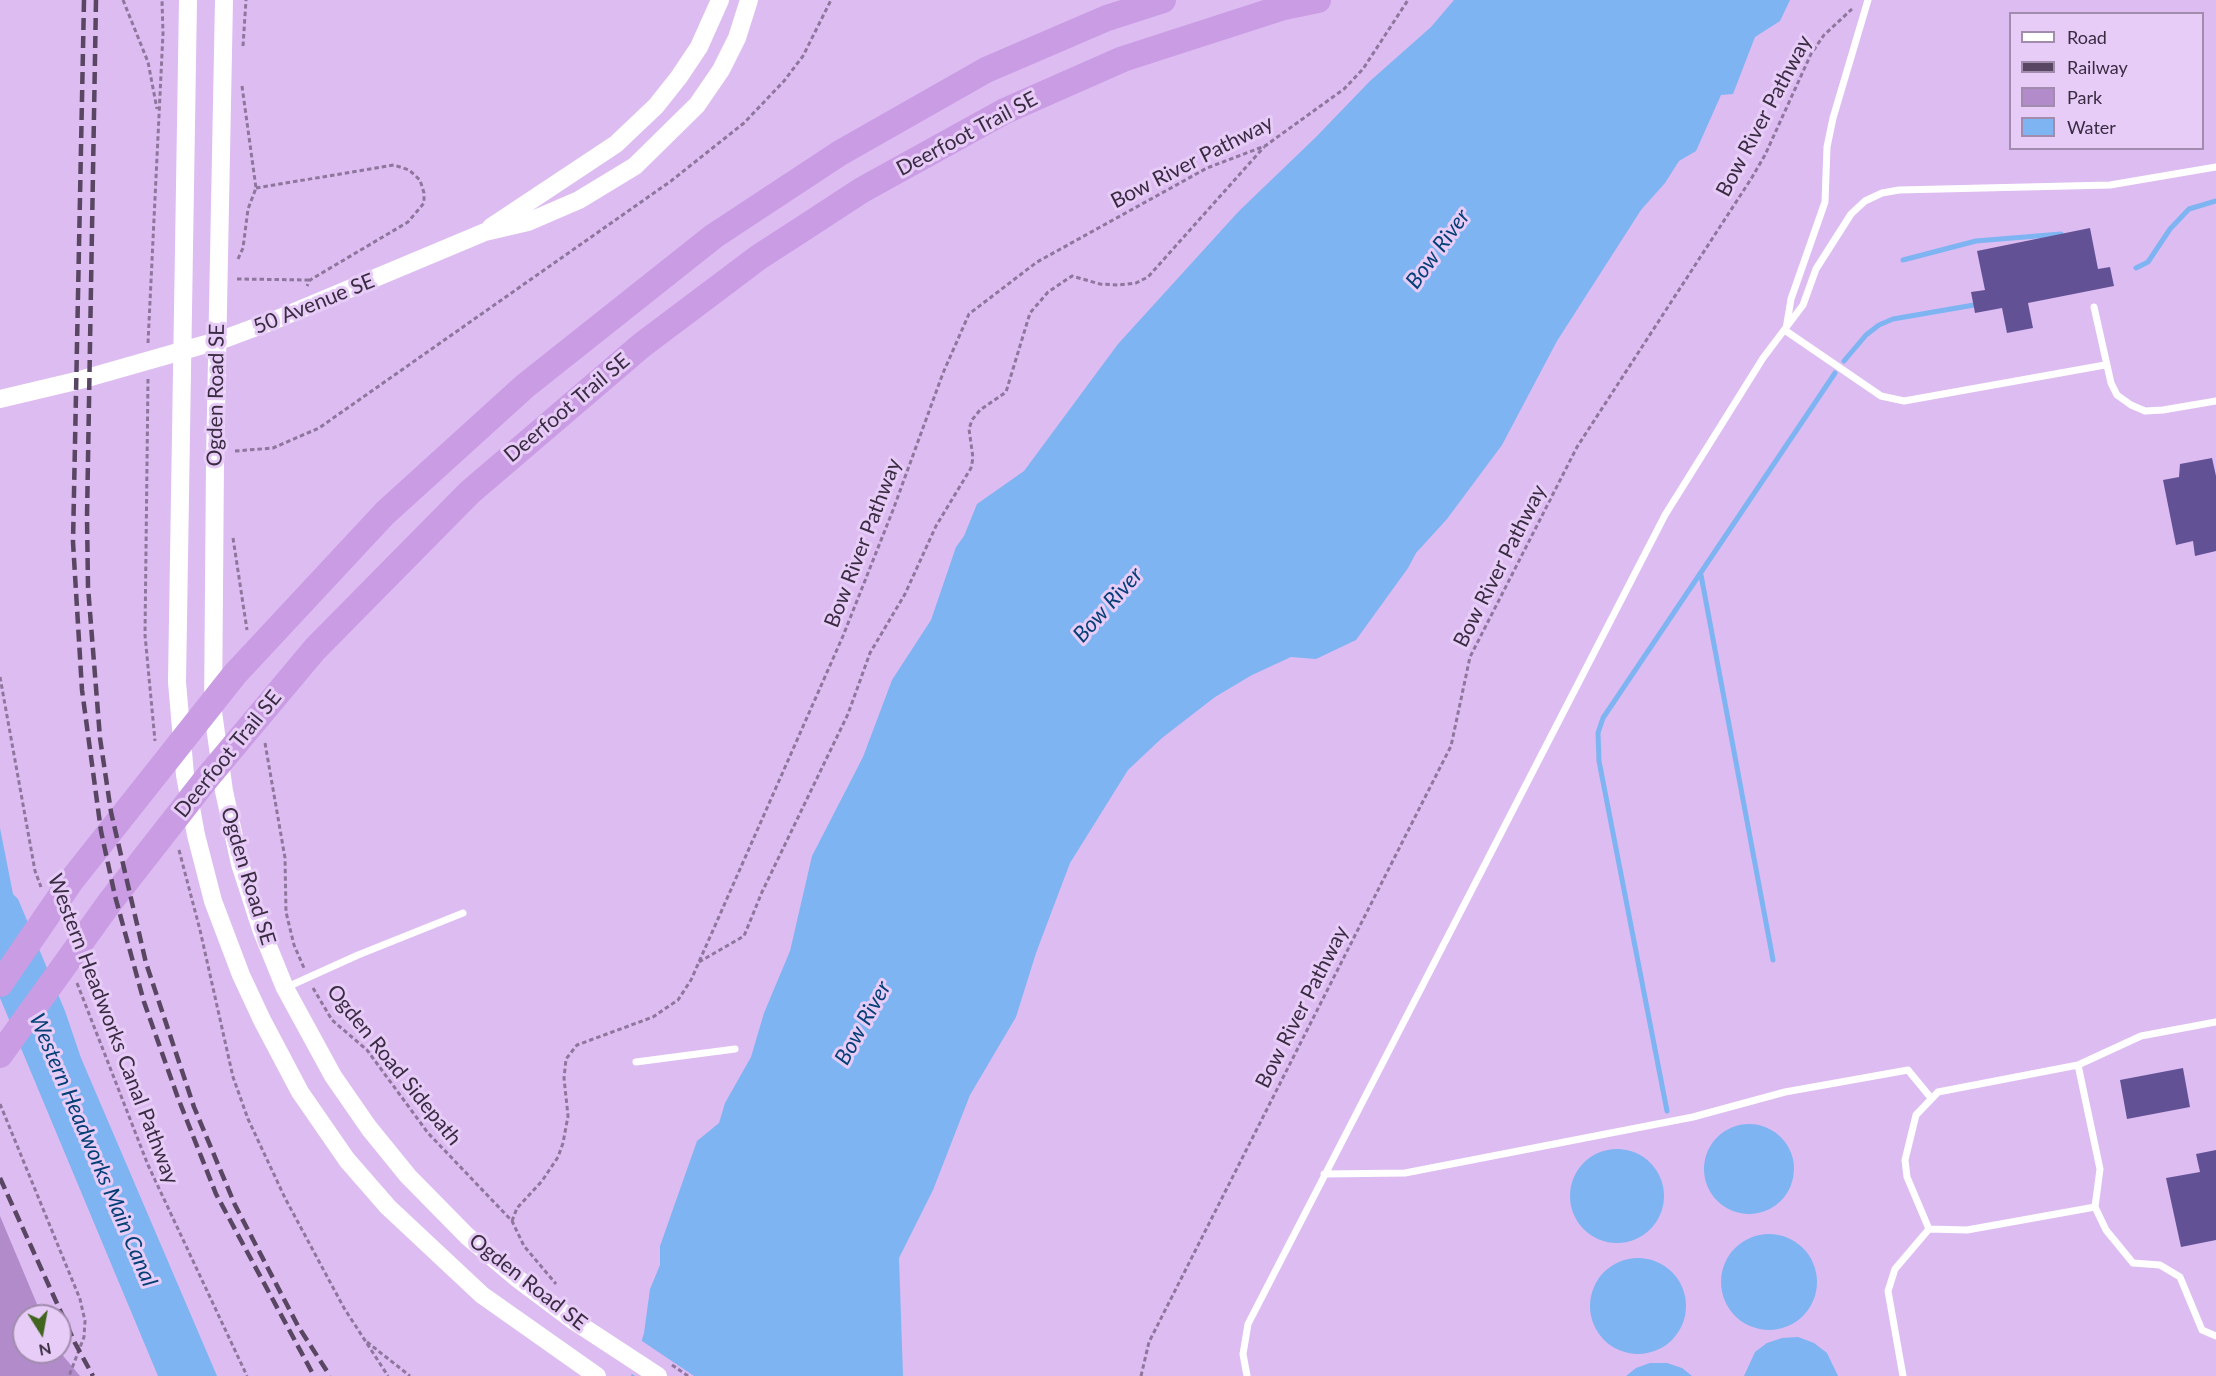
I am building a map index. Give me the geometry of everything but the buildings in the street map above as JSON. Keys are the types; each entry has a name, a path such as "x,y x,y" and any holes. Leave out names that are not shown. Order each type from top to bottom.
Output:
{"highway":[{"name":"Deerfoot Trail SE","path":"0,984 70,882 162,763 235,674 385,513 482,422 582,338 714,236 840,153 977,75 1107,18 1163,0"},
{"name":"Deerfoot Trail SE","path":"0,1055 124,884 207,778 315,649 470,492 526,441 692,306 810,224 881,179 1005,111 1102,68 1209,30 1284,7 1318,0"}],"street":[{"name":"Ogden Road SE","path":"188,0 177,682 185,774 196,836 213,901 241,975 262,1020 300,1092 347,1160 388,1208 475,1289 597,1376"},
{"name":"Ogden Road SE","path":"224,0 214,462 213,712 224,791 240,864 261,929 285,988 333,1076 369,1128 408,1176 467,1236 510,1272 574,1321 658,1376"},
{"name":"50 Avenue SE","path":"485,232 515,209 616,144 656,106 680,78 699,47 720,0"},
{"name":"50 Avenue SE","path":"0,399 135,365 276,320 485,232 528,222 579,200 635,166 697,105 721,70 737,38 749,0"}],"lane":[{"path":"1786,331 1791,298 1825,202 1827,147 1833,118 1868,0"},
{"path":"1247,1376 1243,1354 1248,1324 1665,514 1763,358 1786,331 1803,305 1816,269 1841,228 1864,201 1882,193 1899,190 2110,185 2216,167"},
{"path":"2094,306 2105,365 2117,395 2145,411 2216,401"},
{"path":"1786,331 1881,396 1904,401 2105,365"},
{"path":"285,988 463,913"},
{"path":"1929,1229 1907,1177 1905,1160 1916,1115 1938,1092 1968,1084 2078,1065 2141,1036 2216,1022"},
{"path":"636,1062 735,1049"},
{"path":"2078,1065 2100,1169 2095,1207 2106,1230 2133,1263 2160,1265 2180,1277 2202,1330 2216,1336"},
{"path":"1324,1174 1405,1173 1693,1117 1785,1092 1908,1070 1931,1098"},
{"path":"1929,1229 1967,1230 2095,1207"},
{"path":"1903,1376 1888,1291 1895,1269 1929,1229"}],"path":[{"path":"123,0 148,62 158,117"},
{"path":"242,51 246,0"},
{"path":"235,451 273,448 319,428 671,181 744,123 784,81 803,56 831,0"},
{"name":"Bow River Pathway","path":"512,1221 517,1208 543,1181 558,1157 563,1143 568,1116 564,1078 566,1059 577,1045 653,1017 678,999 699,962 843,636 943,374 969,314 1037,262 1103,224 1206,168 1265,146 1344,89 1363,69 1408,0"},
{"name":"Bow River Pathway","path":"1141,1376 1149,1342 1451,746 1470,657 1577,447 1751,179 1765,154 1811,54 1824,35 1853,7"},
{"path":"235,279 310,280 408,222 424,203 420,180 409,170 394,165 256,188 242,77"},
{"path":"699,962 744,936 771,872 848,714 870,653 905,594 936,526 971,468 969,429 972,420 980,410 1006,392 1030,313 1048,291 1072,276 1100,284 1118,285 1136,283 1148,277 1265,146"},
{"path":"305,290 310,280"},
{"path":"233,533 248,638"},
{"name":"Western Headworks Canal Pathway","path":"0,677 35,871 43,892"},
{"name":"Ogden Road Sidepath","path":"263,732 285,858 286,912 294,945 308,978 332,1020 367,1050 428,1133 512,1221 524,1245 542,1269 563,1290"},
{"name":"Western Headworks Canal Pathway","path":"75,977 148,1165 247,1376"},
{"path":"0,1104 80,1299 85,1321 84,1337 69,1376"},
{"path":"363,1339 410,1376"}],"green space":[{"path":"0,1216 37,1304 12,1304 12,1364 70,1364 80,1376 0,1376"}],"water":[{"name":"Bow River","path":"1454,0 1790,0 1780,21 1755,37 1733,94 1721,95 1696,151 1679,161 1665,183 1641,210 1557,341 1502,445 1447,519 1416,553 1408,568 1356,640 1316,659 1291,657 1252,675 1215,697 1162,738 1128,770 1070,863 1036,953 1016,1017 970,1095 933,1190 899,1258 903,1376 631,1376 644,1333 650,1289 660,1265 660,1246 697,1141 719,1123 725,1103 751,1057 764,1013 790,951 812,856 863,757 892,680 931,620 956,547 964,536 977,504 1024,471 1118,344 1239,211 1370,81 1431,27"},
{"name":"Western Headworks Main Canal","path":"0,828 13,894 18,899 65,1011 81,1058 217,1376 158,1376 0,998"},
{"path":"1740,1124 1758,1124 1774,1131 1787,1144 1794,1160 1794,1178 1787,1194 1774,1207 1758,1214 1740,1214 1724,1207 1711,1194 1704,1178 1704,1160 1711,1144 1724,1131"},
{"path":"1608,1149 1626,1149 1651,1162 1661,1178 1664,1196 1661,1214 1651,1230 1626,1243 1608,1243 1583,1230 1570,1205 1570,1187 1583,1162"},
{"path":"1769,1234 1787,1238 1803,1248 1813,1264 1817,1282 1813,1300 1803,1316 1787,1326 1769,1330 1751,1326 1735,1316 1725,1300 1721,1282 1725,1264 1735,1248 1751,1238"},
{"path":"1638,1258 1656,1262 1672,1272 1682,1288 1686,1306 1682,1324 1672,1340 1656,1350 1638,1354 1620,1350 1604,1340 1594,1324 1590,1306 1594,1288 1604,1272 1620,1262"},
{"path":"1798,1337 1814,1343 1827,1353 1838,1376 1744,1376 1755,1352 1767,1343 1782,1338"},
{"path":"1650,1363 1667,1363 1682,1368 1692,1376 1626,1376 1636,1368"}],"pier":[{"path":"639,1339 694,1376 635,1376 629,1372"}],"waterway":[{"path":"2136,268 2148,262 2170,229 2189,209 2216,201"},
{"path":"1903,260 1976,241 2061,234"},
{"path":"1844,361 1866,335 1879,325 1893,319 1974,305"},
{"path":"1667,1111 1599,761 1598,733 1603,718 1835,373"},
{"path":"1701,575 1773,960"}],"railway":[{"path":"84,0 73,542 82,690 101,831 115,896 144,1002 178,1098 216,1194 314,1376"},
{"path":"96,0 87,517 88,587 100,738 111,812 146,963 194,1107 235,1205 298,1326 330,1376"},
{"path":"0,1178 75,1343 93,1376"}]}
